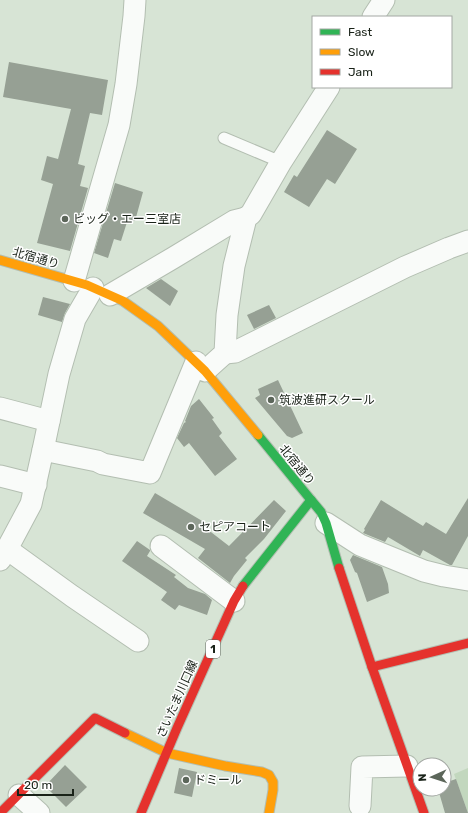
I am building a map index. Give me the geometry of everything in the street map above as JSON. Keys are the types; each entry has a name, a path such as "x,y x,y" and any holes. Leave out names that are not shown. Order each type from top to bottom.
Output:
{"street":[{"path":"74,281 119,125 126,84 135,0"},
{"path":"374,16 384,0"},
{"path":"138,641 72,596 4,555 31,504 58,374 76,320 102,291 173,258 234,221 246,218 251,214 281,162 328,88"},
{"path":"225,353 227,315 234,266 246,218"},
{"path":"43,450 97,461 103,464 150,472 200,367 225,353 235,352 405,267 449,248 468,242"},
{"name":"北宿通り","path":"0,260 74,281 102,291 123,301 158,326 200,367 321,512 326,523 344,584 372,667 424,813"},
{"path":"0,408 49,421"},
{"path":"0,476 36,485"},
{"name":"さいたま川口線","path":"141,813 234,601 244,584 310,500"},
{"path":"326,523 360,545 424,571 444,576 466,575"},
{"path":"161,546 234,601"},
{"path":"372,667 468,643"},
{"path":"0,813 95,718 167,753 225,766 262,772 269,775 273,782 273,790 269,813"},
{"path":"360,806 362,767 407,766"},
{"path":"19,795 39,813"}],"lane":[{"path":"224,138 281,162"}],"green space":[{"path":"468,768 468,813 454,774"}],"building":[{"path":"9,62 108,80 102,115 90,113 78,164 85,166 80,186 88,188 70,251 37,243 53,184 41,180 47,156 58,159 71,109 3,97"},
{"path":"327,130 357,149 335,184 327,179 309,207 284,192 294,175 297,177"},
{"path":"115,183 143,192 135,221 128,219 121,241 114,239 108,258 94,253"},
{"path":"161,279 178,291 170,306 146,288"},
{"path":"43,297 70,304 62,322 38,315"},
{"path":"269,305 276,318 254,329 247,315"},
{"path":"278,380 303,433 292,438 287,436 255,398 260,395 258,389"},
{"path":"199,399 214,418 212,419 222,433 219,436 237,459 215,476 189,443 184,447 177,438 184,423 186,422 185,421 191,406"},
{"path":"155,493 209,525 207,529 229,546 274,500 286,511 264,539 245,558 247,560 230,583 198,558 205,549 143,513"},
{"path":"468,498 468,536 452,565 423,550 420,556 388,537 385,542 363,533 381,500 423,526 426,522 446,534"},
{"path":"137,541 150,550 147,556 176,575 174,577 188,588 205,594 212,600 207,615 179,605 175,610 161,600 167,592 122,561"},
{"path":"353,555 382,567 388,584 389,593 367,602 357,573 355,572 350,560"},
{"path":"65,765 87,787 66,807 45,786"},
{"name":"ドミール","path":"179,768 197,772 192,797 174,793"},
{"path":"456,779 468,813 445,813 440,797 452,797 452,780"}],"traffic: fast":[{"path":"258,435 311,500"},
{"path":"243,586 311,500 321,512 326,523 339,568"}],"traffic: slow":[{"path":"0,260 87,285 123,301 158,326 205,371 258,435"},
{"path":"125,733 167,753 225,766 262,772 269,775 273,782 269,813"}],"traffic: jam":[{"path":"339,568 372,667 468,643"},
{"path":"141,813 234,601 243,586"},
{"path":"372,667 424,813"},
{"path":"0,813 95,718 125,733"}],"place":[{"name":"ビッグ・エー三室店","path":"65,219"},
{"name":"筑波進研スクール","path":"271,400"},
{"name":"セピアコート","path":"191,527"},
{"name":"ドミール","path":"186,780"}]}
